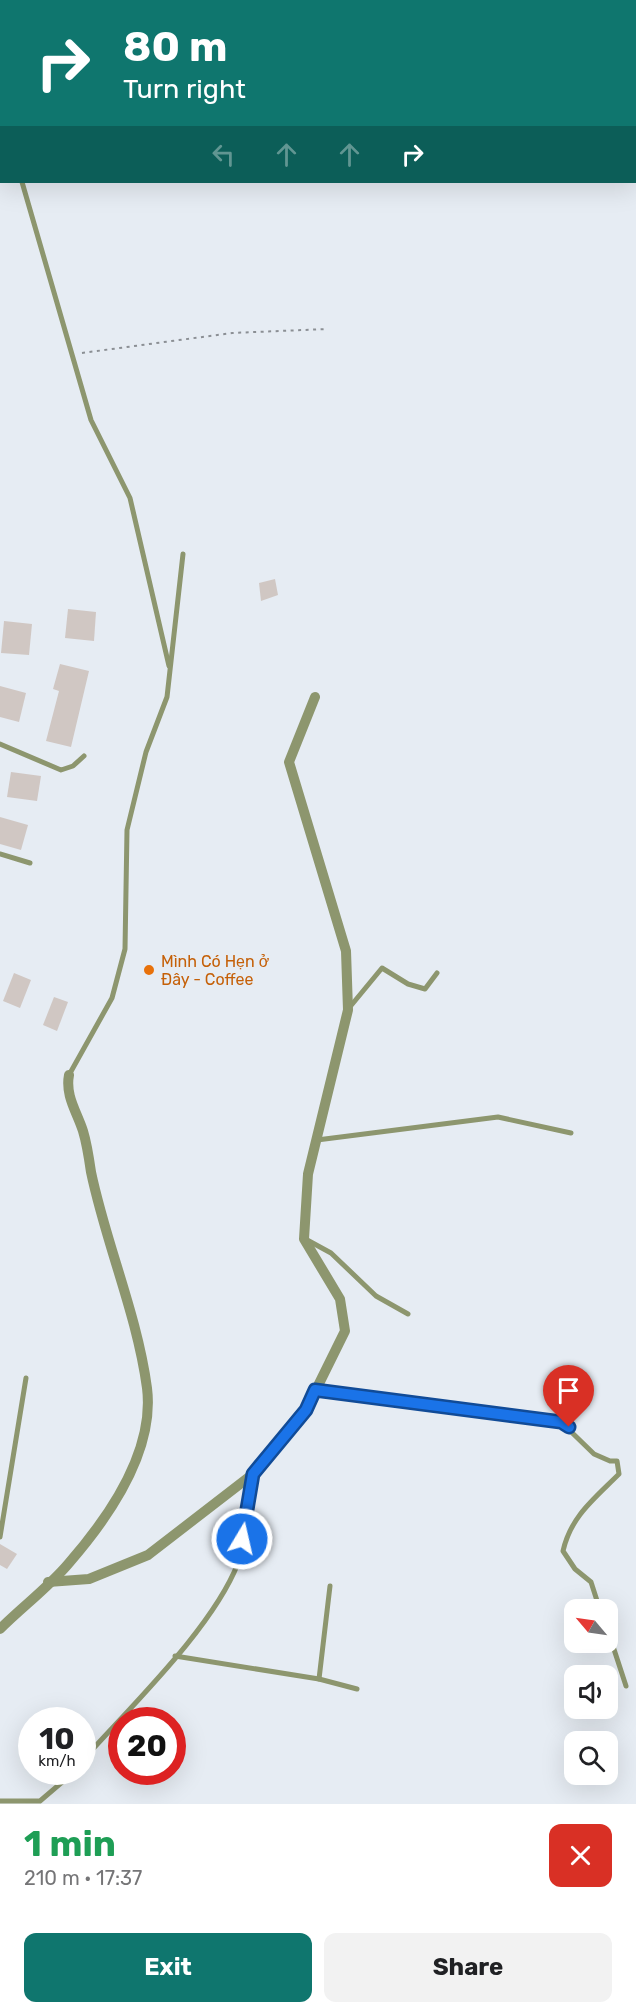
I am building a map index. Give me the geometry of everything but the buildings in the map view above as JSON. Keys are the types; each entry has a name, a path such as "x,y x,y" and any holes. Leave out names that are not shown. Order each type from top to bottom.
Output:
{"street":[{"path":"48,1582 89,1579 148,1555 253,1474 306,1410 345,1331 340,1299 304,1239 308,1174 348,1010 346,951 289,762 315,697"},
{"path":"0,1629 68,1564 112,1506 139,1448 147,1409 147,1389 137,1345 98,1204 83,1132 68,1091 69,1075"}],"lane":[{"path":"22,183 91,420 130,498 171,671"},
{"path":"69,1075 105,1012 117,985 125,950 128,830 147,752 164,709 171,671 183,554"},
{"path":"0,744 61,770 73,766 84,756"},
{"path":"0,854 30,863"},
{"path":"348,1010 382,968 408,984 425,989 437,974"},
{"path":"317,1140 498,1117 571,1133"},
{"path":"304,1239 331,1253 376,1296 408,1314"},
{"path":"0,1537 26,1378"},
{"path":"315,1390 561,1422 594,1454 610,1461 617,1461 619,1474 573,1522 567,1531 563,1551 575,1569 591,1582 596,1599"},
{"path":"96,1745 175,1656 225,1593 239,1560 253,1474"},
{"path":"320,1678 330,1586"},
{"path":"615,1653 626,1686"},
{"path":"175,1656 320,1678 357,1689"},
{"path":"0,1801 40,1801 59,1785"}],"path":[{"path":"73,354 232,333 327,329"}],"place":[{"name":"Mình Có Hẹn ở Đây - Coffee","path":"149,970"}],"route":[{"path":"242,1539 253,1474 272,1454 306,1410 315,1390 561,1422 569,1427"}]}
